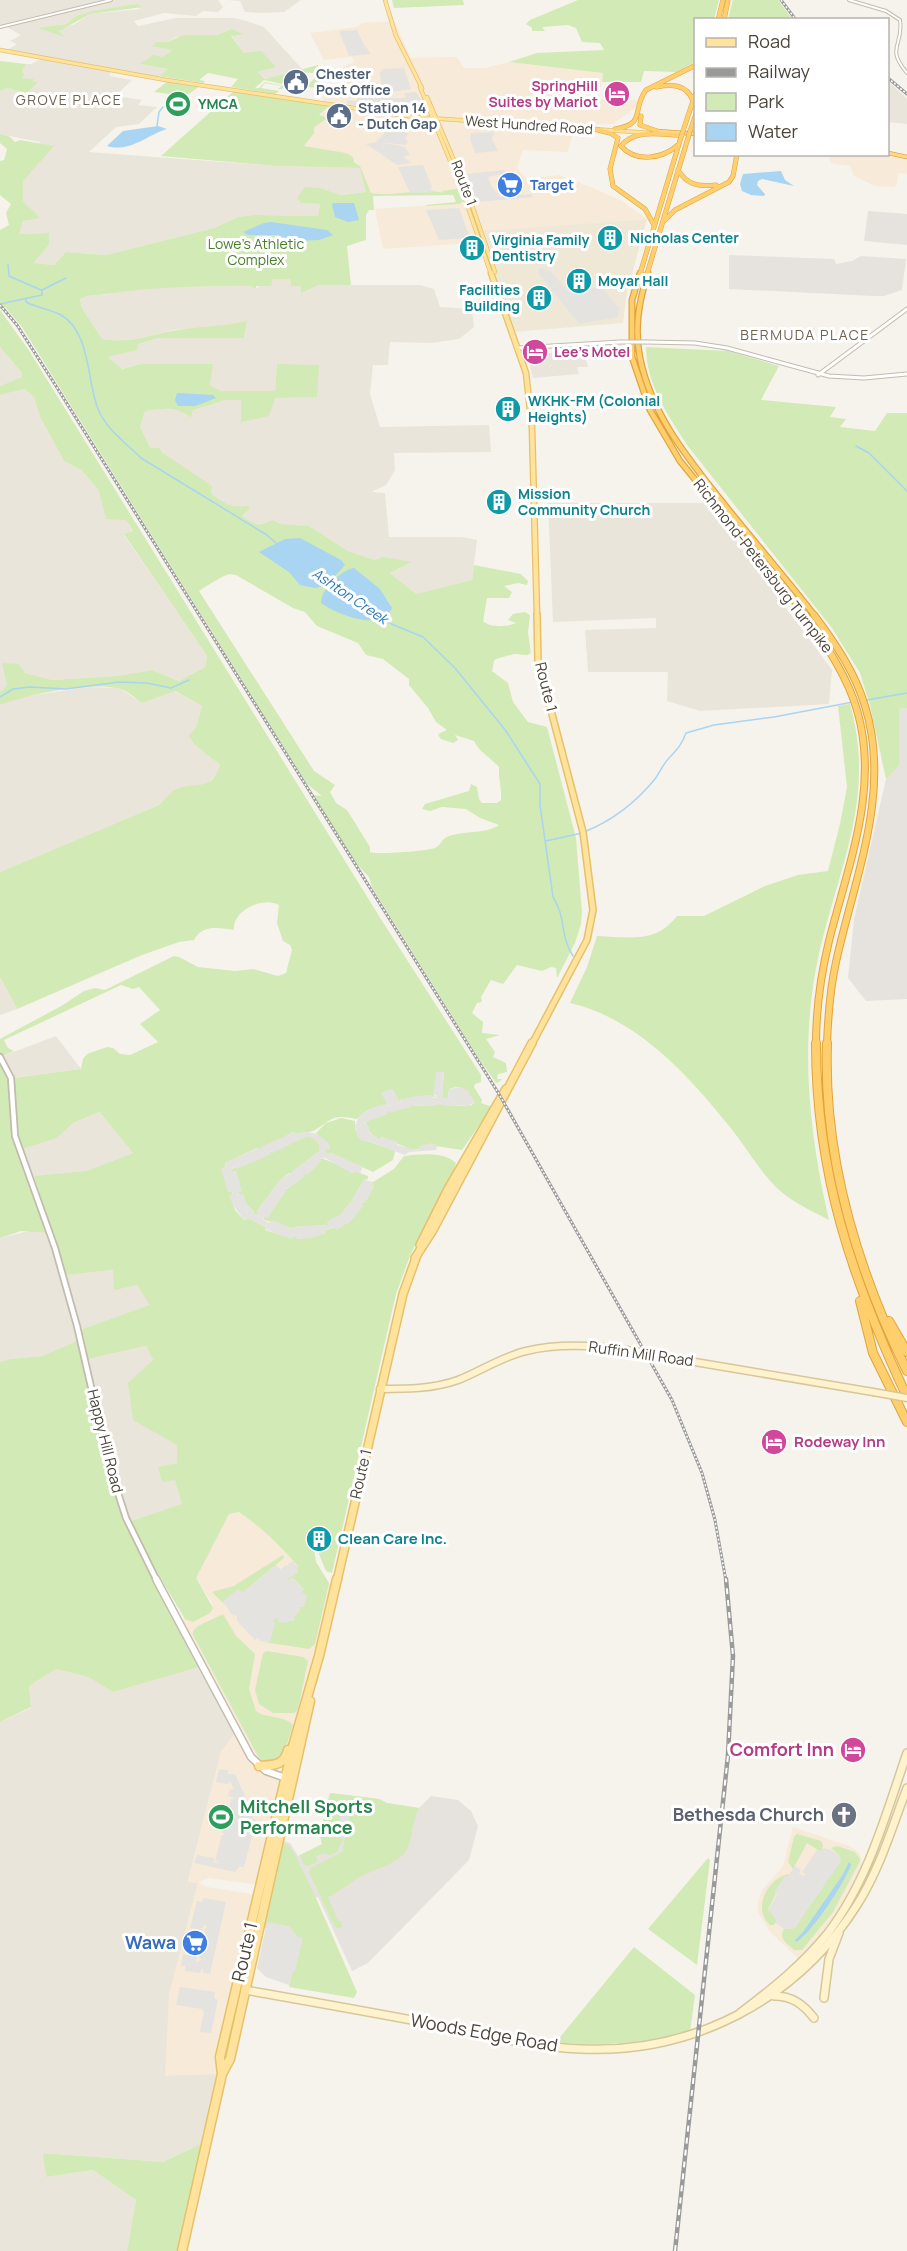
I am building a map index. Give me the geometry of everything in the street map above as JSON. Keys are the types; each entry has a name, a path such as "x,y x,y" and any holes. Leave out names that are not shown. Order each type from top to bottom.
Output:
{"highway":[{"path":"718,18 723,0"},
{"path":"724,18 728,0"},
{"path":"615,129 629,127 636,123 646,90 694,66"},
{"path":"657,132 644,128 639,123 649,91 661,86 680,87 689,92 693,101"},
{"name":"Richmond-Petersburg Turnpike","path":"694,98 635,290 629,319 631,354 641,393 653,419 680,460 826,644 842,670 854,701 866,756 865,801 824,968 818,1006 815,1075 819,1132 830,1191 858,1286 907,1398"},
{"name":"Richmond-Petersburg Turnpike","path":"694,124 641,293 637,320 640,362 651,397 666,428 686,457 835,642 863,700 875,748 875,803 835,967 828,1014 827,1103 839,1182 854,1237 874,1295 907,1371"},
{"path":"594,129 610,133 618,138 610,182 617,190 647,210 654,228"},
{"name":"West Hundred Road","path":"657,132 694,135"},
{"name":"West Hundred Road","path":"680,138 694,135"},
{"path":"634,136 680,138 669,153 653,157 632,154 621,146 625,139 634,136"},
{"path":"889,152 907,155"},
{"path":"678,170 683,180 691,184 716,186 729,178 734,156"},
{"path":"662,225 675,210 729,182 735,156"},
{"path":"858,1286 873,1353 907,1422"},
{"path":"874,1295 907,1352"}],"main road":[{"name":"Route 1","path":"385,0 395,33 435,118 486,242 497,284"},
{"path":"0,50 150,77 435,118"},
{"name":"West Hundred Road","path":"150,77 389,113 394,118 404,116 657,132"},
{"name":"Route 1","path":"290,1779 300,1719 310,1691 403,1294 416,1258 472,1161 587,940 593,910 583,832 538,662 531,416 526,373 497,284 435,118 420,87"},
{"name":"West Hundred Road","path":"435,118 594,129 680,138"},
{"path":"498,123 532,123"},
{"path":"555,127 582,127"},
{"name":"Ruffin Mill Road","path":"380,1389 417,1388 443,1384 513,1355 550,1347 586,1346 627,1350 907,1398"},
{"name":"Route 1","path":"182,2251 222,2074 230,2059 241,1990 290,1779 308,1715 310,1691"},
{"path":"259,1766 275,1766 283,1761 300,1719"},
{"name":"Woods Edge Road","path":"731,2019 782,1981 837,1920 866,1866 907,1753"},
{"name":"Woods Edge Road","path":"241,1990 580,2049 659,2044 699,2033 774,1996 804,1970 842,1926 875,1871 907,1788"},
{"path":"824,1998 828,1959 842,1926"},
{"path":"774,1996 785,1996 799,2002 814,2018"}],"street":[{"path":"0,27 111,0"},
{"path":"849,0 886,11 900,20 902,26 895,55 898,63 907,73"},
{"path":"818,375 907,309"},
{"path":"518,348 620,342 694,343 727,348 818,375 852,378 907,375"},
{"name":"Happy Hill Road","path":"0,1057 11,1078 15,1136 53,1241 76,1326 104,1447 126,1518 141,1551 251,1757 259,1766"},
{"path":"259,1766 290,1779"}],"shaded area":[{"path":"0,0 218,0 223,7 218,12 203,11 196,16 164,13 134,21 138,26 176,18 234,18 247,21 264,27 302,69 266,79 256,72 275,67 244,53 231,35 243,34 231,29 217,35 176,37 168,42 173,49 162,57 141,64 168,69 158,77 6,51 17,44 10,41 21,35 5,26 0,27","holes":["136,4 140,9 90,14 73,25 64,26 59,31 63,35 40,28 66,24 76,16"]},
{"path":"227,0 301,0 284,12 260,13 245,12 240,1"},
{"path":"394,21 411,58 457,57 464,68 485,68 509,62 603,73 600,90 575,90 577,103 598,104 599,99 637,100 637,106 613,124 587,125 574,129 568,152 523,150 517,168 527,179 559,175 593,188 622,201 647,219 482,231 486,242 383,249 375,209 464,203 463,194 375,195 366,192 360,166 346,153 297,145 319,116 332,104 323,102 323,91 344,91 343,67 354,62 352,57 324,60 310,33 356,27 362,23"},
{"path":"357,30 371,54 349,56 339,31"},
{"path":"40,59 111,72 109,76 132,80 115,96 142,100 138,105 157,107 139,124 116,127 89,152 276,166 361,168 366,192 341,195 320,188 301,203 320,204 318,216 253,215 238,217 214,228 106,255 66,252 54,265 32,263 49,245 49,233 19,234 23,221 39,218 23,201 23,181 40,142 0,134 0,91 7,88 27,93 37,82 20,78 21,71 26,64 32,64"},
{"path":"404,68 411,89 382,93 380,72 384,69"},
{"path":"889,82 907,99 907,124 889,122"},
{"path":"416,92 425,107 406,105 396,106 396,109 426,110 426,114 348,104 347,100 406,98 404,93"},
{"path":"391,126 404,128 409,134 405,138 408,142 405,145 380,142 405,147 410,155 403,157 411,163 397,165 366,144 376,142"},
{"path":"494,132 492,139 498,151 475,153 470,139 471,133"},
{"path":"828,156 886,156 907,159 907,174 898,173 897,184 894,187 875,186 854,176 850,166 831,163"},
{"path":"423,165 432,187 430,189 436,192 410,193 398,167"},
{"path":"504,170 506,173 488,177 491,186 501,197 531,194 533,197 477,202 467,174"},
{"path":"459,208 470,238 439,240 426,210"},
{"path":"868,211 907,214 907,245 864,241"},
{"path":"647,219 627,292 623,323 513,332 482,231"},
{"path":"522,239 552,242 549,248 502,247 500,240"},
{"path":"729,255 834,259 836,264 852,261 861,256 906,259 902,290 884,296 873,296 729,289"},
{"path":"541,268 550,271 569,292 601,287 619,308 618,317 579,324 539,274 538,270"},
{"path":"272,279 290,279 291,286 301,286 302,292 319,285 420,285 434,289 440,307 472,309 474,327 459,339 431,343 390,342 388,365 373,365 370,394 380,427 489,425 491,452 394,453 395,470 386,485 371,492 385,493 389,537 462,537 477,540 472,580 416,594 390,573 411,563 375,560 348,551 309,526 251,523 242,516 249,508 234,508 223,503 159,448 150,449 140,425 145,411 163,408 182,411 191,418 193,410 226,400 317,396 277,364 275,391 221,391 210,385 212,364 140,364 121,369 107,357 136,350 138,344 158,338 244,338 246,322 173,330 124,342 102,339 82,308 80,299 94,293 102,295 141,288 250,286 255,289"},
{"path":"0,347 21,372 22,377 0,386"},
{"path":"563,349 565,358 585,356 588,367 577,367 579,374 533,378 527,354 553,353 553,350"},
{"path":"25,389 34,397 40,417 64,461 81,470 98,489 106,519 126,519 133,532 124,535 207,656 205,667 179,681 152,670 117,676 52,680 25,673 3,663 7,685 0,692 0,395"},
{"path":"548,503 708,503 832,670 829,704 700,711 667,701 668,672 588,672 585,630 656,628 656,618 553,622"},
{"path":"88,687 119,688 142,703 174,691 202,706 196,727 195,745 220,765 217,774 204,786 176,789 159,805 0,872 0,705 21,697"},
{"path":"907,708 907,999 866,1001 848,978 854,919 886,779 899,766 899,709"},
{"path":"0,977 17,1009 0,1015"},
{"path":"56,1036 81,1069 12,1078 5,1063 0,1064 0,1057"},
{"path":"436,1072 444,1072 442,1098 451,1098 448,1097 449,1089 461,1087 468,1091 475,1103 470,1106 441,1105 440,1102 438,1105 414,1106 411,1104 411,1107 389,1113 387,1111 387,1114 364,1123 368,1125 370,1133 377,1137 377,1140 381,1137 415,1150 420,1149 419,1146 432,1143 437,1146 436,1150 409,1152 405,1155 365,1140 362,1141 357,1136 355,1126 360,1115 374,1107 391,1105 388,1105 381,1093 384,1091 393,1089 399,1101 397,1103 401,1102 400,1100 417,1096 432,1095 436,1098 436,1095 433,1095"},
{"path":"101,1112 133,1153 86,1171 30,1177 19,1149 57,1138 73,1123"},
{"path":"294,1132 296,1134 307,1132 317,1134 329,1143 330,1149 326,1149 326,1153 362,1166 360,1173 353,1174 325,1158 319,1159 321,1161 310,1173 306,1175 303,1173 304,1177 287,1189 284,1188 286,1191 268,1217 263,1218 270,1223 272,1220 289,1227 290,1230 292,1227 328,1225 327,1221 341,1214 351,1201 355,1202 352,1199 364,1180 373,1182 371,1185 374,1186 365,1202 360,1203 364,1205 352,1220 341,1227 336,1230 334,1227 326,1230 326,1233 312,1238 296,1239 295,1235 288,1238 265,1229 266,1227 248,1218 244,1220 229,1196 233,1194 232,1191 228,1192 221,1169 226,1166 224,1163 258,1148 262,1150 261,1147","holes":["307,1136 314,1138 319,1144 319,1151 292,1172 293,1174 290,1173 280,1180 257,1211 259,1214 252,1215 254,1212 246,1204 243,1194 238,1195 238,1192 242,1191 236,1171 232,1169 235,1167 237,1169 271,1154 270,1151 273,1153"]},
{"path":"33,1230 51,1233 63,1275 113,1270 137,1285 151,1305 82,1329 88,1359 146,1346 153,1360 177,1445 177,1463 158,1468 175,1479 183,1504 128,1522 109,1465 77,1342 42,1356 0,1362 0,1238"},
{"path":"239,1512 262,1528 316,1581 335,1585 287,1754 261,1766 285,1778 260,1885 209,1878 198,1882 207,1887 258,1895 220,2057 222,2074 165,2076 169,1995 198,1883 188,1882 221,1752 237,1731 179,1621 213,1605 196,1578 229,1513"},
{"path":"293,1561 298,1567 296,1569 298,1572 290,1578 286,1577 289,1580 292,1578 304,1589 301,1592 307,1595 304,1607 298,1607 300,1611 294,1616 296,1619 293,1621 290,1619 288,1623 278,1622 277,1617 272,1621 275,1623 270,1642 260,1641 258,1638 255,1640 237,1621 237,1616 232,1615 223,1601 238,1589 243,1592 276,1565 283,1572 281,1569 286,1565 289,1567 288,1564"},
{"path":"203,1666 237,1731 221,1752 188,1881 198,1883 169,1995 222,2074 207,2141 163,2162 44,2153 46,2177 93,2170 136,2200 127,2251 0,2251 0,1722 31,1708 29,1686 56,1669 88,1677 113,1692"},
{"path":"219,1769 228,1770 228,1774 235,1774 253,1813 252,1818 256,1820 244,1867 239,1867 235,1872 194,1863 197,1855 214,1858 214,1863 219,1862 215,1861 222,1835 226,1834 222,1833 231,1799 236,1798 228,1796 230,1789 234,1789 230,1781 228,1784 216,1782"},
{"path":"330,1793 379,1799 387,1803 419,1808 431,1796 458,1800 471,1811 478,1826 469,1860 368,1963 352,1971 318,1897 294,1904 281,1840 290,1843 298,1856 322,1845 320,1835"},
{"path":"793,1827 849,1846 859,1852 862,1861 862,1869 836,1920 801,1961 770,1932 758,1912 758,1901 762,1890 783,1866"},
{"path":"823,1848 840,1856 841,1861 795,1928 784,1929 776,1923 775,1917 768,1910 777,1895 774,1892 785,1876 789,1877 795,1866 801,1870 799,1874 804,1876 802,1872 817,1850 821,1852"},
{"path":"203,1898 226,1902 210,1974 203,1973 203,1968 200,1973 185,1971 185,1966 181,1966 183,1954 197,1956 196,1962 201,1960 199,1956 206,1937 204,1930 207,1927 204,1924 202,1930 190,1928 197,1901 202,1902"},
{"path":"267,1922 289,1926 298,1937 303,1938 289,1985 266,1977 257,1968"},
{"path":"180,1987 215,1992 214,1998 218,2000 211,2033 200,2032 204,2012 202,2009 176,2005"}],"green space":[{"path":"392,0 463,0 464,5 394,8"},
{"path":"578,0 719,0 714,18 694,18 694,63 676,72 644,71 641,82 602,82 603,73 509,62 537,53 604,50 600,43 582,42 576,28 568,25 542,27 545,31 532,31 532,28 526,24 530,20"},
{"path":"733,0 778,0 791,18 728,18"},
{"path":"137,4 143,7 90,14 59,31 65,37 38,28 66,24 76,16 93,11"},
{"path":"231,29 244,34 231,36 244,53 261,51 276,67 257,72 265,79 318,65 322,88 305,87 314,79 313,73 295,74 282,84 264,80 255,88 259,88 265,82 284,86 278,89 282,86 265,83 261,88 279,91 275,94 231,87 238,79 208,73 199,80 205,81 203,83 159,76 168,69 140,64 153,55 162,57 172,50 152,46 157,42 168,42 183,35 217,35"},
{"path":"0,61 26,64 22,71 24,75 21,78 34,79 32,81 38,82 27,93 7,88 0,91"},
{"path":"168,81 200,86 186,96 154,92"},
{"name":"Lowe's Athletic Complex","path":"234,91 330,105 319,115 328,118 314,127 314,133 304,146 346,153 353,157 354,162 360,166 371,193 444,192 442,191 457,189 463,202 427,206 425,205 456,202 453,195 373,196 374,210 369,210 366,215 366,240 347,246 351,285 319,285 301,293 301,286 291,286 290,279 273,279 271,286 256,286 256,289 250,286 160,288 91,295 80,299 82,308 102,339 130,340 181,329 247,321 244,338 158,338 138,344 137,350 108,357 122,369 140,364 213,364 210,385 221,391 275,391 277,364 319,365 317,397 275,398 269,416 241,422 241,400 226,400 193,410 191,418 180,411 169,409 145,411 140,426 150,448 159,448 212,486 211,493 224,502 232,506 248,506 250,508 242,516 246,519 257,524 273,520 280,524 309,526 348,551 375,560 383,557 412,562 390,573 416,594 472,580 474,565 521,574 528,581 527,585 518,583 504,586 512,592 509,598 487,598 483,621 494,626 503,626 516,623 508,620 513,614 525,612 530,615 528,633 531,653 514,654 496,659 492,671 508,683 513,702 528,722 547,727 576,838 582,912 575,943 557,978 556,968 551,967 542,971 517,965 503,984 491,980 481,997 482,1002 477,1003 472,1013 483,1022 482,1033 500,1035 486,1039 495,1052 493,1057 506,1063 507,1072 498,1074 497,1079 502,1079 499,1082 496,1083 478,1057 372,887 369,877 356,863 313,795 322,796 307,784 22,327 5,307 0,309 0,230 9,225 6,213 11,204 0,195 0,161 4,160 7,149 0,143 0,134 9,136 15,142 20,140 54,146 23,181 23,201 40,218 23,221 19,234 49,233 49,245 33,263 54,265 66,252 106,255 214,228 238,217 253,215 318,216 320,204 301,203 297,198 305,187 320,188 341,195 366,192 360,168 276,166 161,156","holes":["227,575 236,575 293,608 305,612 317,626 358,643 366,655 383,659 409,679 409,685 436,722 447,730 438,735 441,739 453,743 458,740 455,735 474,741 482,752 499,767 501,800 497,803 482,803 477,787 471,784 469,791 425,804 422,809 430,811 442,807 466,809 480,818 499,825 486,830 450,836 437,847 430,849 391,853 370,852 370,847 347,810 336,803 330,792 335,785 314,771 199,591"]},
{"path":"0,310 28,349 384,924 481,1075 481,1082 475,1084 474,1087 482,1100 481,1103 492,1107 462,1150 436,1146 412,1150 382,1137 378,1140 368,1130 365,1121 387,1114 387,1111 411,1106 411,1104 414,1106 438,1105 440,1102 441,1105 470,1106 474,1103 467,1092 458,1087 449,1089 448,1097 451,1099 442,1098 444,1072 434,1095 436,1098 419,1096 400,1100 400,1102 397,1103 399,1101 393,1090 382,1093 388,1105 391,1106 373,1108 364,1112 357,1119 334,1118 311,1132 296,1134 293,1132 262,1150 257,1148 225,1163 228,1192 232,1191 233,1194 230,1196 235,1210 244,1220 248,1218 266,1227 265,1230 292,1238 295,1235 299,1239 326,1233 326,1230 348,1223 363,1206 360,1203 365,1202 374,1186 371,1185 373,1182 394,1169 404,1156 438,1155 456,1163 411,1253 396,1294 332,1573 326,1571 319,1554 318,1541 313,1541 316,1562 329,1583 315,1644 309,1649 264,1642 270,1642 274,1623 272,1621 277,1617 293,1621 294,1616 300,1610 298,1607 304,1607 301,1592 304,1589 293,1578 289,1580 286,1577 298,1572 296,1569 298,1566 271,1538 239,1512 229,1514 196,1578 213,1608 210,1613 193,1622 185,1619 143,1549 131,1521 182,1504 175,1480 162,1482 158,1467 177,1463 177,1445 133,1420 128,1383 153,1360 146,1346 88,1359 82,1329 150,1305 137,1285 114,1290 113,1270 66,1275 34,1176 86,1171 133,1153 100,1112 73,1123 57,1138 22,1149 19,1139 13,1078 81,1069 83,1059 87,1054 107,1047 113,1048 120,1054 130,1055 158,1042 140,1024 160,1010 139,987 133,989 121,985 4,1040 8,1048 14,1051 2,1056 0,1039 84,991 95,988 105,990 174,956 198,967 235,971 253,969 278,976 286,973 292,950 290,945 283,941 277,923 279,905 265,902 243,911 238,916 234,930 206,929 194,940 179,942 142,955 17,1009 0,977 0,872 159,805 174,790 207,783 216,774 220,765 195,745 189,736 196,727 202,706 175,691 142,703 117,688 75,688 42,693 0,705 0,692 7,685 2,663 19,664 25,673 52,680 117,676 152,670 179,681 205,667 207,656 124,534 133,531 126,520 106,519 98,489 81,470 64,461 40,417 34,397 25,389 0,395 0,386 22,377 21,372 0,347"},
{"path":"646,347 728,351 779,366 761,400 836,407 830,417 846,419 840,427 875,431 887,413 907,413 907,708 899,709 899,766 886,779 870,705 860,673 832,628 687,445 659,399 650,374"},
{"path":"850,704 857,741 859,777 856,811 821,944 814,980 808,1040 813,1131 829,1220 778,1189 700,1091 662,1053 619,1022 570,1003 587,967 597,936 641,937 651,935 669,925 677,916 704,916 765,886 798,875 828,871 847,787 838,706"},
{"path":"4,1063 8,1069 13,1124 51,1233 21,1231 0,1238 0,1064"},
{"path":"341,1118 355,1121 355,1129 364,1140 395,1151 393,1160 373,1172 331,1153 326,1153 326,1149 330,1148 316,1133 326,1123"},
{"path":"307,1136 314,1138 319,1144 319,1151 292,1172 293,1174 289,1173 280,1180 257,1211 259,1214 252,1215 254,1212 246,1204 243,1195 239,1195 238,1192 241,1191 236,1171 232,1169"},
{"path":"321,1158 368,1176 353,1198 355,1202 351,1201 341,1215 328,1221 328,1225 292,1227 290,1230 289,1227 264,1220 264,1216 268,1217 285,1190 284,1188 287,1189 303,1177 302,1174"},
{"path":"80,1340 104,1447 126,1518 203,1666 113,1692 88,1677 56,1669 29,1686 31,1707 0,1722 0,1362 42,1356"},
{"path":"283,1555 284,1558 243,1592 223,1602 225,1605 212,1592 234,1586"},
{"path":"223,1614 236,1636 255,1654 249,1689 256,1711 285,1720 293,1725 282,1759 264,1763 259,1758 193,1635 193,1631 198,1626"},
{"path":"267,1651 303,1657 308,1661 298,1709 294,1713 273,1713 259,1704 255,1690 263,1653"},
{"path":"330,1793 379,1799 387,1803 419,1808 409,1844 403,1855 361,1876 328,1897 338,1921 342,1922 342,1926 338,1929 309,1872 311,1868 342,1852 351,1811 342,1810 339,1823 336,1823 333,1834 343,1839 337,1852 316,1856 317,1862 308,1866 304,1864 300,1855 322,1844 320,1835"},
{"path":"797,1834 821,1841 823,1845 821,1852 807,1843 793,1869 788,1862 794,1837"},
{"path":"286,1843 293,1851 316,1898 357,1992 354,1998 289,1987 298,1937 264,1928 282,1845"},
{"path":"837,1846 855,1852 860,1859 859,1863 833,1912 802,1950 794,1950 784,1941 782,1932 784,1929 795,1928 840,1856 831,1848"},
{"path":"708,1858 710,1860 697,1965 648,1929"},
{"path":"788,1874 790,1877 785,1876 768,1909 777,1920 774,1925 770,1925 762,1911 764,1895 774,1882"},
{"path":"634,1947 695,1995 690,2032 623,2043 556,2042"},
{"path":"207,2141 182,2251 127,2251 136,2200 93,2170 46,2177 43,2153 163,2162"}],"water":[{"path":"158,126 167,129 131,145 115,148 107,146 123,131"},
{"path":"781,171 785,180 794,186 762,179 757,185 765,194 764,196 751,195 742,191 740,184 743,174"},
{"path":"354,203 359,220 348,222 335,217 332,204"},
{"path":"271,222 327,230 333,235 319,240 296,241 278,235 248,235 243,232"},
{"path":"177,393 213,395 216,398 195,406 178,406 175,400"},
{"path":"300,538 341,560 345,565 326,586 315,588 300,585 289,572 259,552 285,539"},
{"path":"354,568 380,589 392,608 386,615 379,619 358,619 337,612 321,603 324,593 333,581 344,572"},
{"path":"849,1862 851,1865 835,1895 811,1928 796,1942 795,1940 842,1876"}],"waterway":[{"path":"157,126 159,112 163,107"},
{"path":"8,264 9,276 41,290"},
{"path":"0,304 42,295 42,290 66,278"},
{"name":"Ashton Creek","path":"26,299 26,302 30,304 61,315 78,333 87,359 98,409 106,423 117,435 141,458 267,535 277,544"},
{"path":"856,446 869,453 907,491"},
{"name":"Ashton Creek","path":"377,618 423,637 455,668 506,731 540,784 540,805 553,897 560,912 566,941 573,956"},
{"path":"0,697 13,689 30,687 66,689 119,682 147,683 171,688 189,680"},
{"path":"867,700 907,693"},
{"path":"584,832 614,816 640,795 680,746 686,733 714,725 774,717 853,702"},
{"path":"546,841 582,833"}],"railway":[{"path":"781,0 794,18"},
{"path":"889,79 907,94"},
{"path":"0,305 17,325 56,386 499,1094 672,1400 702,1473 715,1520 726,1581"},
{"path":"675,2251 728,1755 733,1656 726,1579"}],"place":[{"name":"Chester Post Office","path":"296,82"},
{"name":"SpringHill Suites by Mariot","path":"617,94"},
{"name":"YMCA","path":"178,104"},
{"name":"Station 14 - Dutch Gap","path":"339,116"},
{"name":"Target","path":"510,185"},
{"name":"Nicholas Center","path":"610,238"},
{"name":"Virginia Family Dentistry","path":"472,248"},
{"name":"Moyar Hall","path":"579,281"},
{"name":"Facilities Building","path":"539,298"},
{"name":"Lee's Motel","path":"535,352"},
{"name":"WKHK-FM (Colonial Heights)","path":"508,409"},
{"name":"Mission Community Church","path":"499,502"},
{"name":"Rodeway Inn","path":"774,1442"},
{"name":"Clean Care Inc.","path":"319,1539"},
{"name":"Comfort Inn","path":"853,1750"},
{"name":"Bethesda Church","path":"844,1815"},
{"name":"Mitchell Sports Performance","path":"221,1817"},
{"name":"Wawa","path":"195,1943"}],"district":[{"name":"GROVE PLACE","path":"69,100"},
{"name":"BERMUDA PLACE","path":"805,335"}]}
